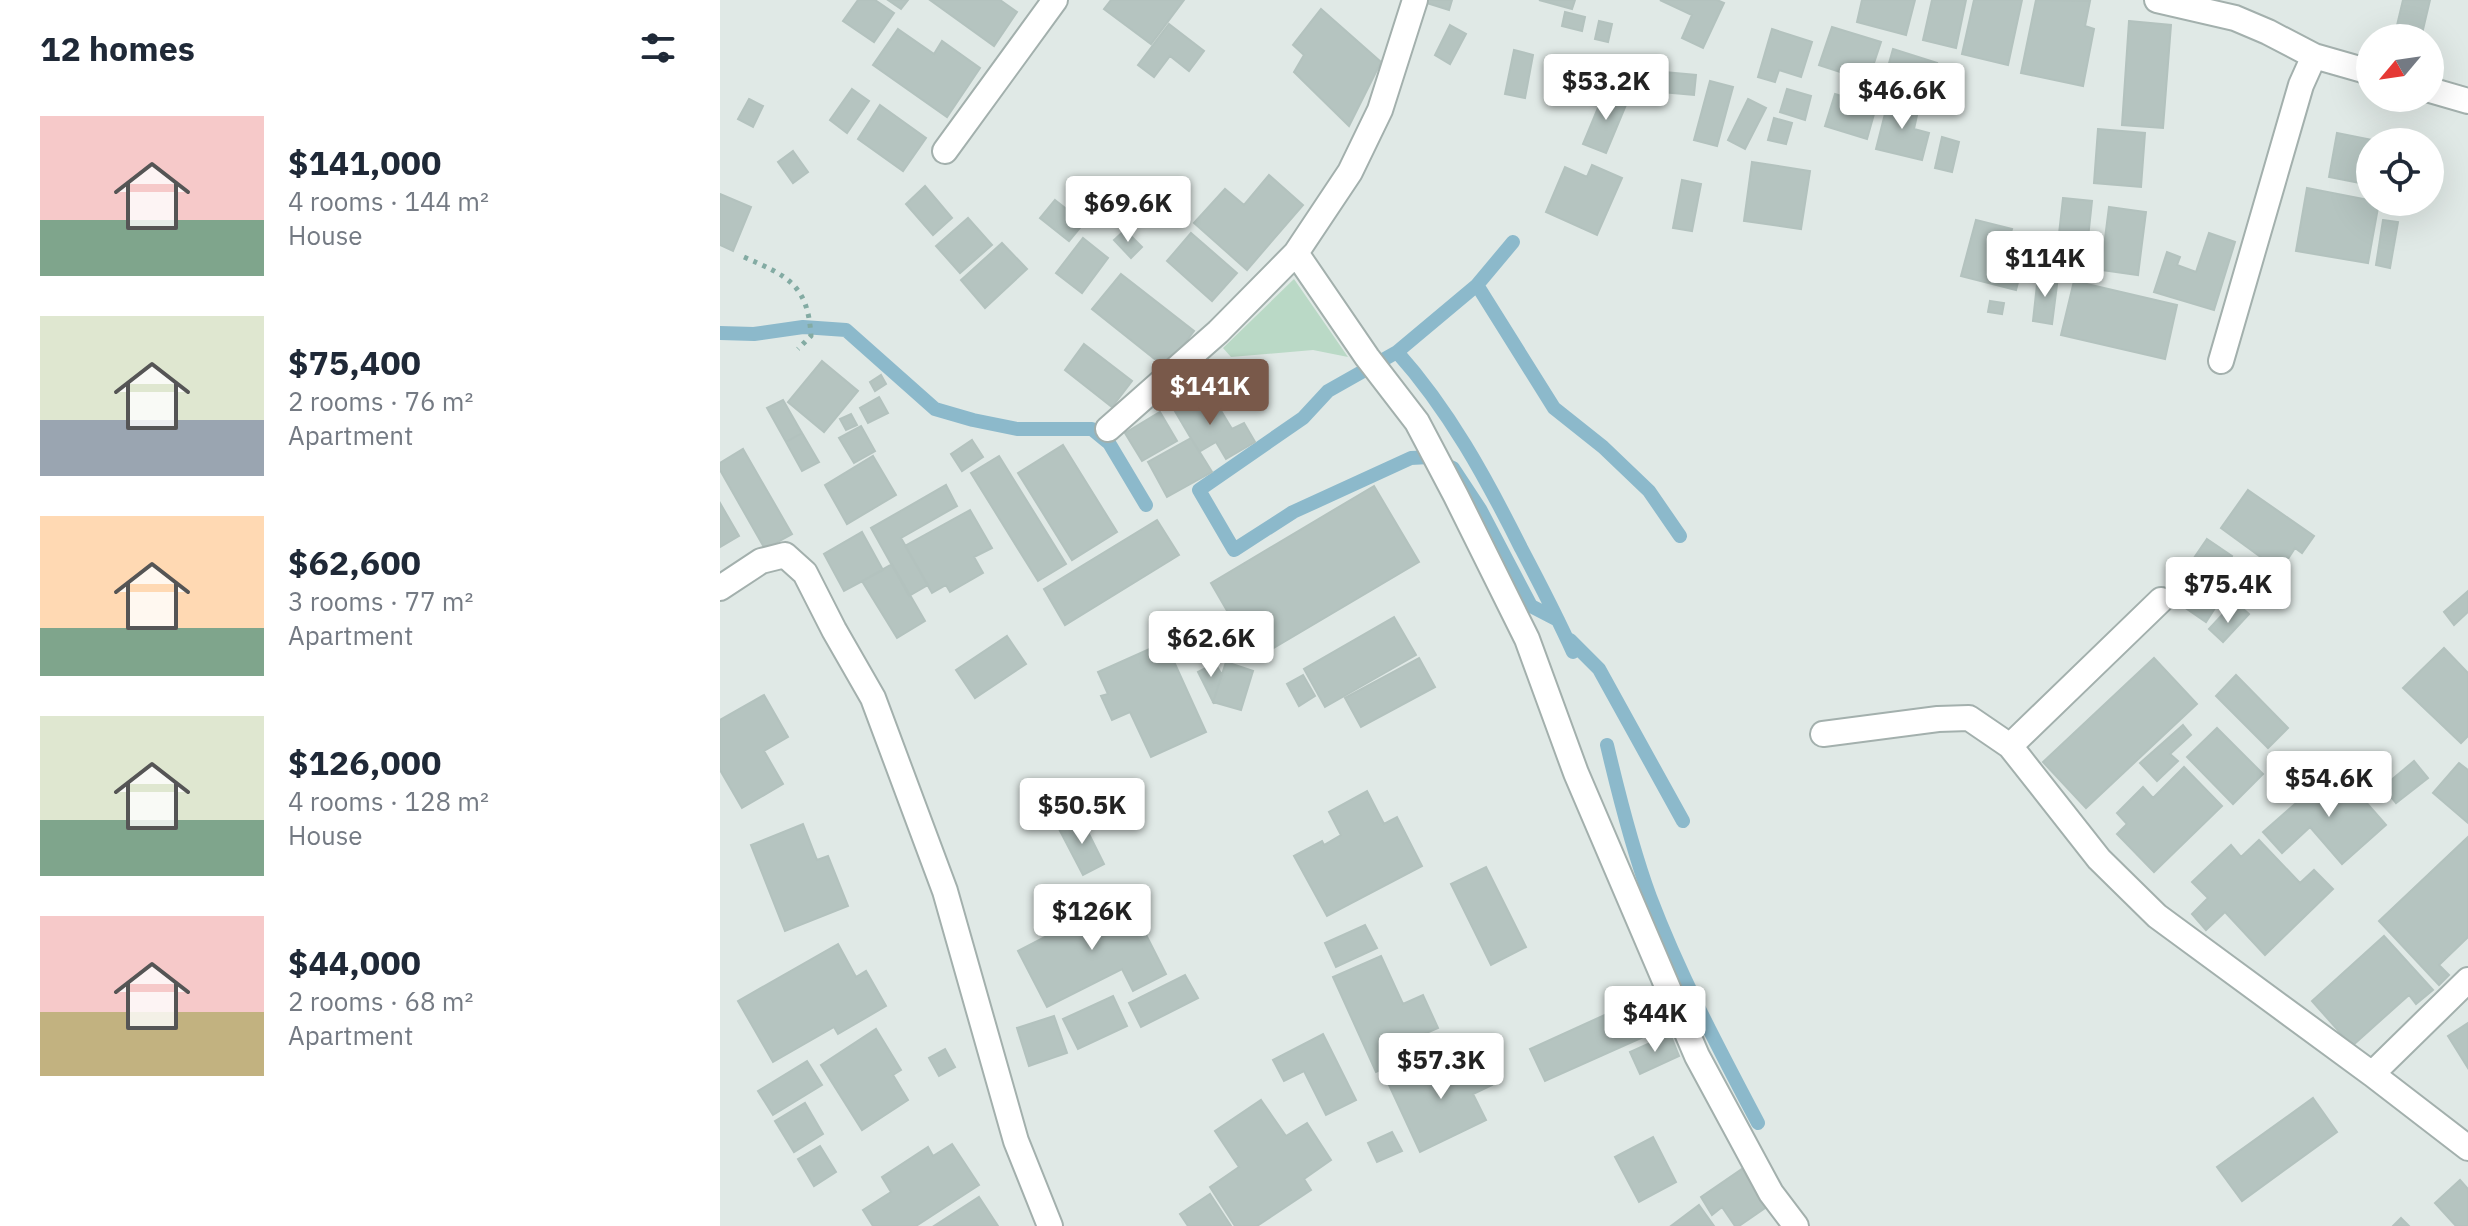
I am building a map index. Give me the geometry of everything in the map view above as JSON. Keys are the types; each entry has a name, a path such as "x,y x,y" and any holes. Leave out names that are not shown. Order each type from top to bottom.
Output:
{"street":[{"path":"945,151 1055,0"},
{"path":"1108,429 1218,332 1296,253 1350,172 1380,110 1415,0"},
{"path":"2164,1 2235,18 2314,56 2356,68"},
{"path":"2221,361 2301,85 2314,56"},
{"path":"2444,94 2468,101"},
{"path":"1296,253 1423,434 1527,639 1576,773 1697,1056 1771,1193 1796,1226"},
{"path":"720,588 761,561 785,555 805,573 873,698 945,891 1016,1141 1050,1226"},
{"path":"2010,746 2161,600"},
{"path":"1823,734 1969,718 2010,746 2099,859 2157,916 2468,1148"},
{"path":"2372,1074 2468,980"}],"path":[{"path":"744,257 772,269 797,286 810,313 811,336 798,349"}],"green space":[{"path":"1294,279 1348,357 1313,350 1231,357 1223,348"}],"building":[{"path":"858,0 875,0 894,13 874,42 843,21"},
{"path":"888,0 908,0 901,9"},
{"path":"930,0 1000,0 1017,12 994,46"},
{"path":"1111,0 1184,0 1151,44 1104,9"},
{"path":"1428,0 1452,0 1449,10 1427,3"},
{"path":"1539,0 1575,0 1572,9"},
{"path":"1660,0 1717,0 1724,3 1703,48 1682,38 1692,15"},
{"path":"1862,0 1915,0 1906,35 1857,22"},
{"path":"1932,0 1966,0 1956,48 1923,40"},
{"path":"1974,0 2022,0 2008,65 1962,54"},
{"path":"2036,0 2090,1 2085,26 2094,29 2083,86 2021,73"},
{"path":"2403,0 2430,0 2424,24 2397,24"},
{"path":"1321,9 1381,62 1349,126 1294,72 1304,55 1293,45"},
{"path":"1565,12 1585,17 1582,31 1562,26"},
{"path":"1599,21 1612,24 1608,42 1595,39"},
{"path":"2129,21 2171,25 2163,128 2122,125"},
{"path":"1169,24 1204,51 1189,71 1170,56 1154,77 1138,65"},
{"path":"1450,25 1466,34 1450,64 1435,55"},
{"path":"1832,27 1881,42 1868,81 1819,65"},
{"path":"898,29 934,54 942,41 980,68 947,117 873,65"},
{"path":"1772,29 1812,42 1801,77 1779,70 1775,82 1758,77"},
{"path":"1893,49 1937,63 1929,88 1886,74"},
{"path":"1514,50 1533,55 1525,98 1505,94"},
{"path":"1664,72 1696,75 1694,95 1662,92"},
{"path":"1710,81 1733,87 1717,146 1694,140"},
{"path":"852,89 869,101 847,133 830,120"},
{"path":"1787,89 1811,96 1805,120 1780,112"},
{"path":"1605,91 1628,100 1606,153 1583,144"},
{"path":"1835,94 1876,107 1867,139 1825,126"},
{"path":"1889,98 1919,106 1914,129 1929,133 1922,160 1876,149"},
{"path":"749,99 763,106 753,127 738,119"},
{"path":"1748,99 1766,108 1745,149 1728,140"},
{"path":"880,105 926,138 903,171 858,139"},
{"path":"1774,118 1792,123 1786,144 1768,140"},
{"path":"2098,129 2145,133 2141,187 2094,183"},
{"path":"2337,133 2356,137 2356,182 2329,177"},
{"path":"1942,137 1959,142 1952,172 1935,168"},
{"path":"793,151 808,172 793,183 778,162"},
{"path":"1752,162 1810,171 1801,229 1744,221"},
{"path":"1592,165 1622,178 1597,235 1546,212 1565,167 1587,177"},
{"path":"1269,175 1303,205 1247,270 1194,223 1225,189 1244,205"},
{"path":"1682,180 1701,184 1692,231 1673,228"},
{"path":"925,186 952,218 933,235 906,204"},
{"path":"2307,188 2356,198 2356,216 2376,216 2368,263 2296,251"},
{"path":"720,194 751,207 733,251 720,245"},
{"path":"2063,198 2092,201 2088,238 2059,234"},
{"path":"1055,200 1084,223 1069,241 1040,218"},
{"path":"2109,207 2146,212 2138,275 2101,270"},
{"path":"968,218 992,245 960,273 936,246"},
{"path":"1976,220 2012,229 2009,239 2028,244 2016,290 1961,276"},
{"path":"2383,220 2398,222 2390,268 2376,265"},
{"path":"1125,230 1142,247 1131,258 1114,240"},
{"path":"1191,233 1237,273 1212,301 1167,261"},
{"path":"2209,233 2235,242 2214,310 2154,292 2167,252 2180,257 2177,265 2196,272"},
{"path":"1083,238 1108,258 1082,293 1056,273"},
{"path":"1002,243 1027,269 985,308 961,280"},
{"path":"1121,274 1194,331 1166,368 1092,309"},
{"path":"2038,275 2058,277 2052,324 2033,321"},
{"path":"2074,281 2177,305 2165,359 2061,335"},
{"path":"1990,301 2004,303 2002,314 1988,312"},
{"path":"1084,344 1132,381 1112,407 1065,370"},
{"path":"822,361 858,391 824,432 788,402"},
{"path":"881,375 886,384 875,391 870,382"},
{"path":"1188,389 1205,418 1220,409 1232,429 1244,423 1255,442 1226,459 1216,442 1199,452 1169,401"},
{"path":"879,397 888,413 868,423 860,408"},
{"path":"783,400 802,433 786,442 767,408"},
{"path":"1160,412 1177,441 1142,461 1125,433"},
{"path":"851,414 857,425 846,430 840,419"},
{"path":"861,426 875,451 854,463 839,438"},
{"path":"802,433 819,462 802,471 786,442"},
{"path":"1191,438 1212,472 1167,497 1148,462"},
{"path":"972,440 983,457 962,471 951,454"},
{"path":"1063,445 1117,532 1072,560 1018,473"},
{"path":"743,449 792,534 765,549 720,470 720,463"},
{"path":"873,456 896,495 847,524 825,485"},
{"path":"999,456 1066,564 1038,581 971,473"},
{"path":"946,485 957,506 901,538 928,585 909,596 871,528"},
{"path":"1374,486 1419,562 1255,659 1211,583"},
{"path":"2248,490 2314,536 2302,553 2295,548 2280,571 2221,528"},
{"path":"720,503 739,536 720,547"},
{"path":"970,510 992,548 974,557 983,573 950,592 946,585 932,593 905,546"},
{"path":"1157,520 1179,555 1065,625 1044,589"},
{"path":"862,532 883,570 844,591 824,554"},
{"path":"2207,539 2232,556 2212,587 2228,598 2222,608 2217,605 2206,622 2168,596"},
{"path":"892,564 925,621 897,638 862,581"},
{"path":"2468,591 2468,612 2454,625 2444,612"},
{"path":"2241,607 2249,614 2223,642 2209,629 2223,614 2230,620"},
{"path":"1394,617 1416,655 1325,707 1304,669"},
{"path":"1007,636 1026,664 975,698 956,670"},
{"path":"1165,642 1206,732 1151,757 1130,712 1112,720 1101,696 1108,694 1098,672"},
{"path":"2444,648 2468,673 2468,736 2461,743 2403,688"},
{"path":"1419,658 1435,687 1361,727 1345,698"},
{"path":"2154,658 2197,704 2086,808 2043,762"},
{"path":"1226,662 1253,671 1241,710 1213,702"},
{"path":"1215,663 1222,675 1213,702 1198,672"},
{"path":"1303,675 1315,696 1299,706 1287,684"},
{"path":"2236,675 2288,728 2268,748 2216,696"},
{"path":"764,695 788,737 764,751 783,784 742,808 720,770 720,720"},
{"path":"2183,725 2191,735 2170,754 2178,761 2157,781 2140,763"},
{"path":"2217,728 2263,774 2233,804 2187,757"},
{"path":"2414,761 2428,778 2396,803 2383,787"},
{"path":"2459,763 2468,770 2468,823 2433,793"},
{"path":"2184,767 2222,806 2154,872 2117,834 2127,824 2117,813 2143,787 2153,798"},
{"path":"2336,768 2386,825 2342,864 2310,827 2282,853 2263,832"},
{"path":"1367,791 1384,824 1397,817 1422,866 1327,916 1294,856 1341,835 1329,812"},
{"path":"1081,818 1104,864 1083,875 1059,829"},
{"path":"803,824 817,860 828,856 848,906 785,931 751,845"},
{"path":"2468,837 2468,937 2439,965 2449,975 2439,985 2379,921"},
{"path":"2259,840 2300,883 2314,870 2333,889 2265,955 2225,912 2206,930 2192,914 2208,898 2192,882 2231,845 2241,857"},
{"path":"1486,867 1526,947 1491,965 1451,884"},
{"path":"1112,893 1120,908 1130,903 1166,974 1133,991 1122,969 1047,1007 1018,951 1072,923 1067,915"},
{"path":"1365,925 1377,948 1336,967 1325,943"},
{"path":"2384,936 2433,990 2416,1004 2409,995 2352,1046 2312,1001"},
{"path":"838,944 856,977 866,971 886,1006 838,1034 834,1027 773,1062 738,1001"},
{"path":"1381,956 1403,1004 1423,995 1438,1028 1417,1037 1423,1050 1376,1072 1333,977"},
{"path":"1185,975 1198,998 1141,1027 1129,1003"},
{"path":"1653,993 1668,1026 1545,1081 1530,1049"},
{"path":"1113,996 1127,1026 1078,1049 1063,1019"},
{"path":"1054,1016 1067,1053 1029,1066 1017,1028"},
{"path":"2468,1023 2468,1068 2448,1036"},
{"path":"876,1029 901,1070 893,1075 908,1100 862,1130 821,1065"},
{"path":"1323,1034 1356,1100 1326,1115 1304,1071 1284,1081 1273,1060"},
{"path":"1670,1034 1679,1056 1640,1074 1630,1052"},
{"path":"945,1049 955,1067 939,1076 929,1058"},
{"path":"1455,1054 1464,1073 1483,1065 1492,1085 1473,1094 1486,1120 1420,1152 1389,1085"},
{"path":"807,1061 822,1085 773,1115 758,1091"},
{"path":"2313,1098 2337,1132 2242,1201 2217,1167"},
{"path":"1261,1100 1286,1136 1307,1123 1331,1160 1304,1179 1311,1190 1257,1226 1235,1226 1210,1187 1239,1167 1215,1131"},
{"path":"805,1103 823,1134 794,1152 775,1121"},
{"path":"1392,1132 1402,1151 1377,1162 1368,1143"},
{"path":"1653,1137 1676,1182 1639,1202 1615,1157"},
{"path":"952,1144 979,1185 916,1226 873,1226 863,1210 891,1192 882,1177 928,1147 933,1156"},
{"path":"820,1146 836,1172 814,1186 798,1159"},
{"path":"1742,1169 1768,1206 1735,1226 1722,1207 1712,1215 1701,1197"},
{"path":"2460,1180 2468,1189 2468,1226 2456,1226 2435,1203"},
{"path":"1210,1194 1231,1226 1188,1226 1180,1214"},
{"path":"979,1197 998,1226 934,1226"},
{"path":"1699,1205 1714,1226 1671,1226"},
{"path":"2401,1218 2409,1226 2393,1226"}],"waterway":[{"path":"1199,490 1303,418 1328,391 1397,352 1477,285 1513,242"},
{"path":"1477,285 1554,408 1603,447 1649,491 1680,536"},
{"path":"720,333 754,334 803,327 846,330 935,409 1017,429 1092,429 1109,443 1146,505"},
{"path":"1397,352 1450,421 1480,471 1573,652"},
{"path":"1199,490 1234,550 1293,512 1411,458 1429,457 1453,468 1480,509 1531,606 1558,620"},
{"path":"1570,640 1599,669 1683,821"},
{"path":"1607,745 1643,878 1662,926 1701,1012 1758,1123"}]}
